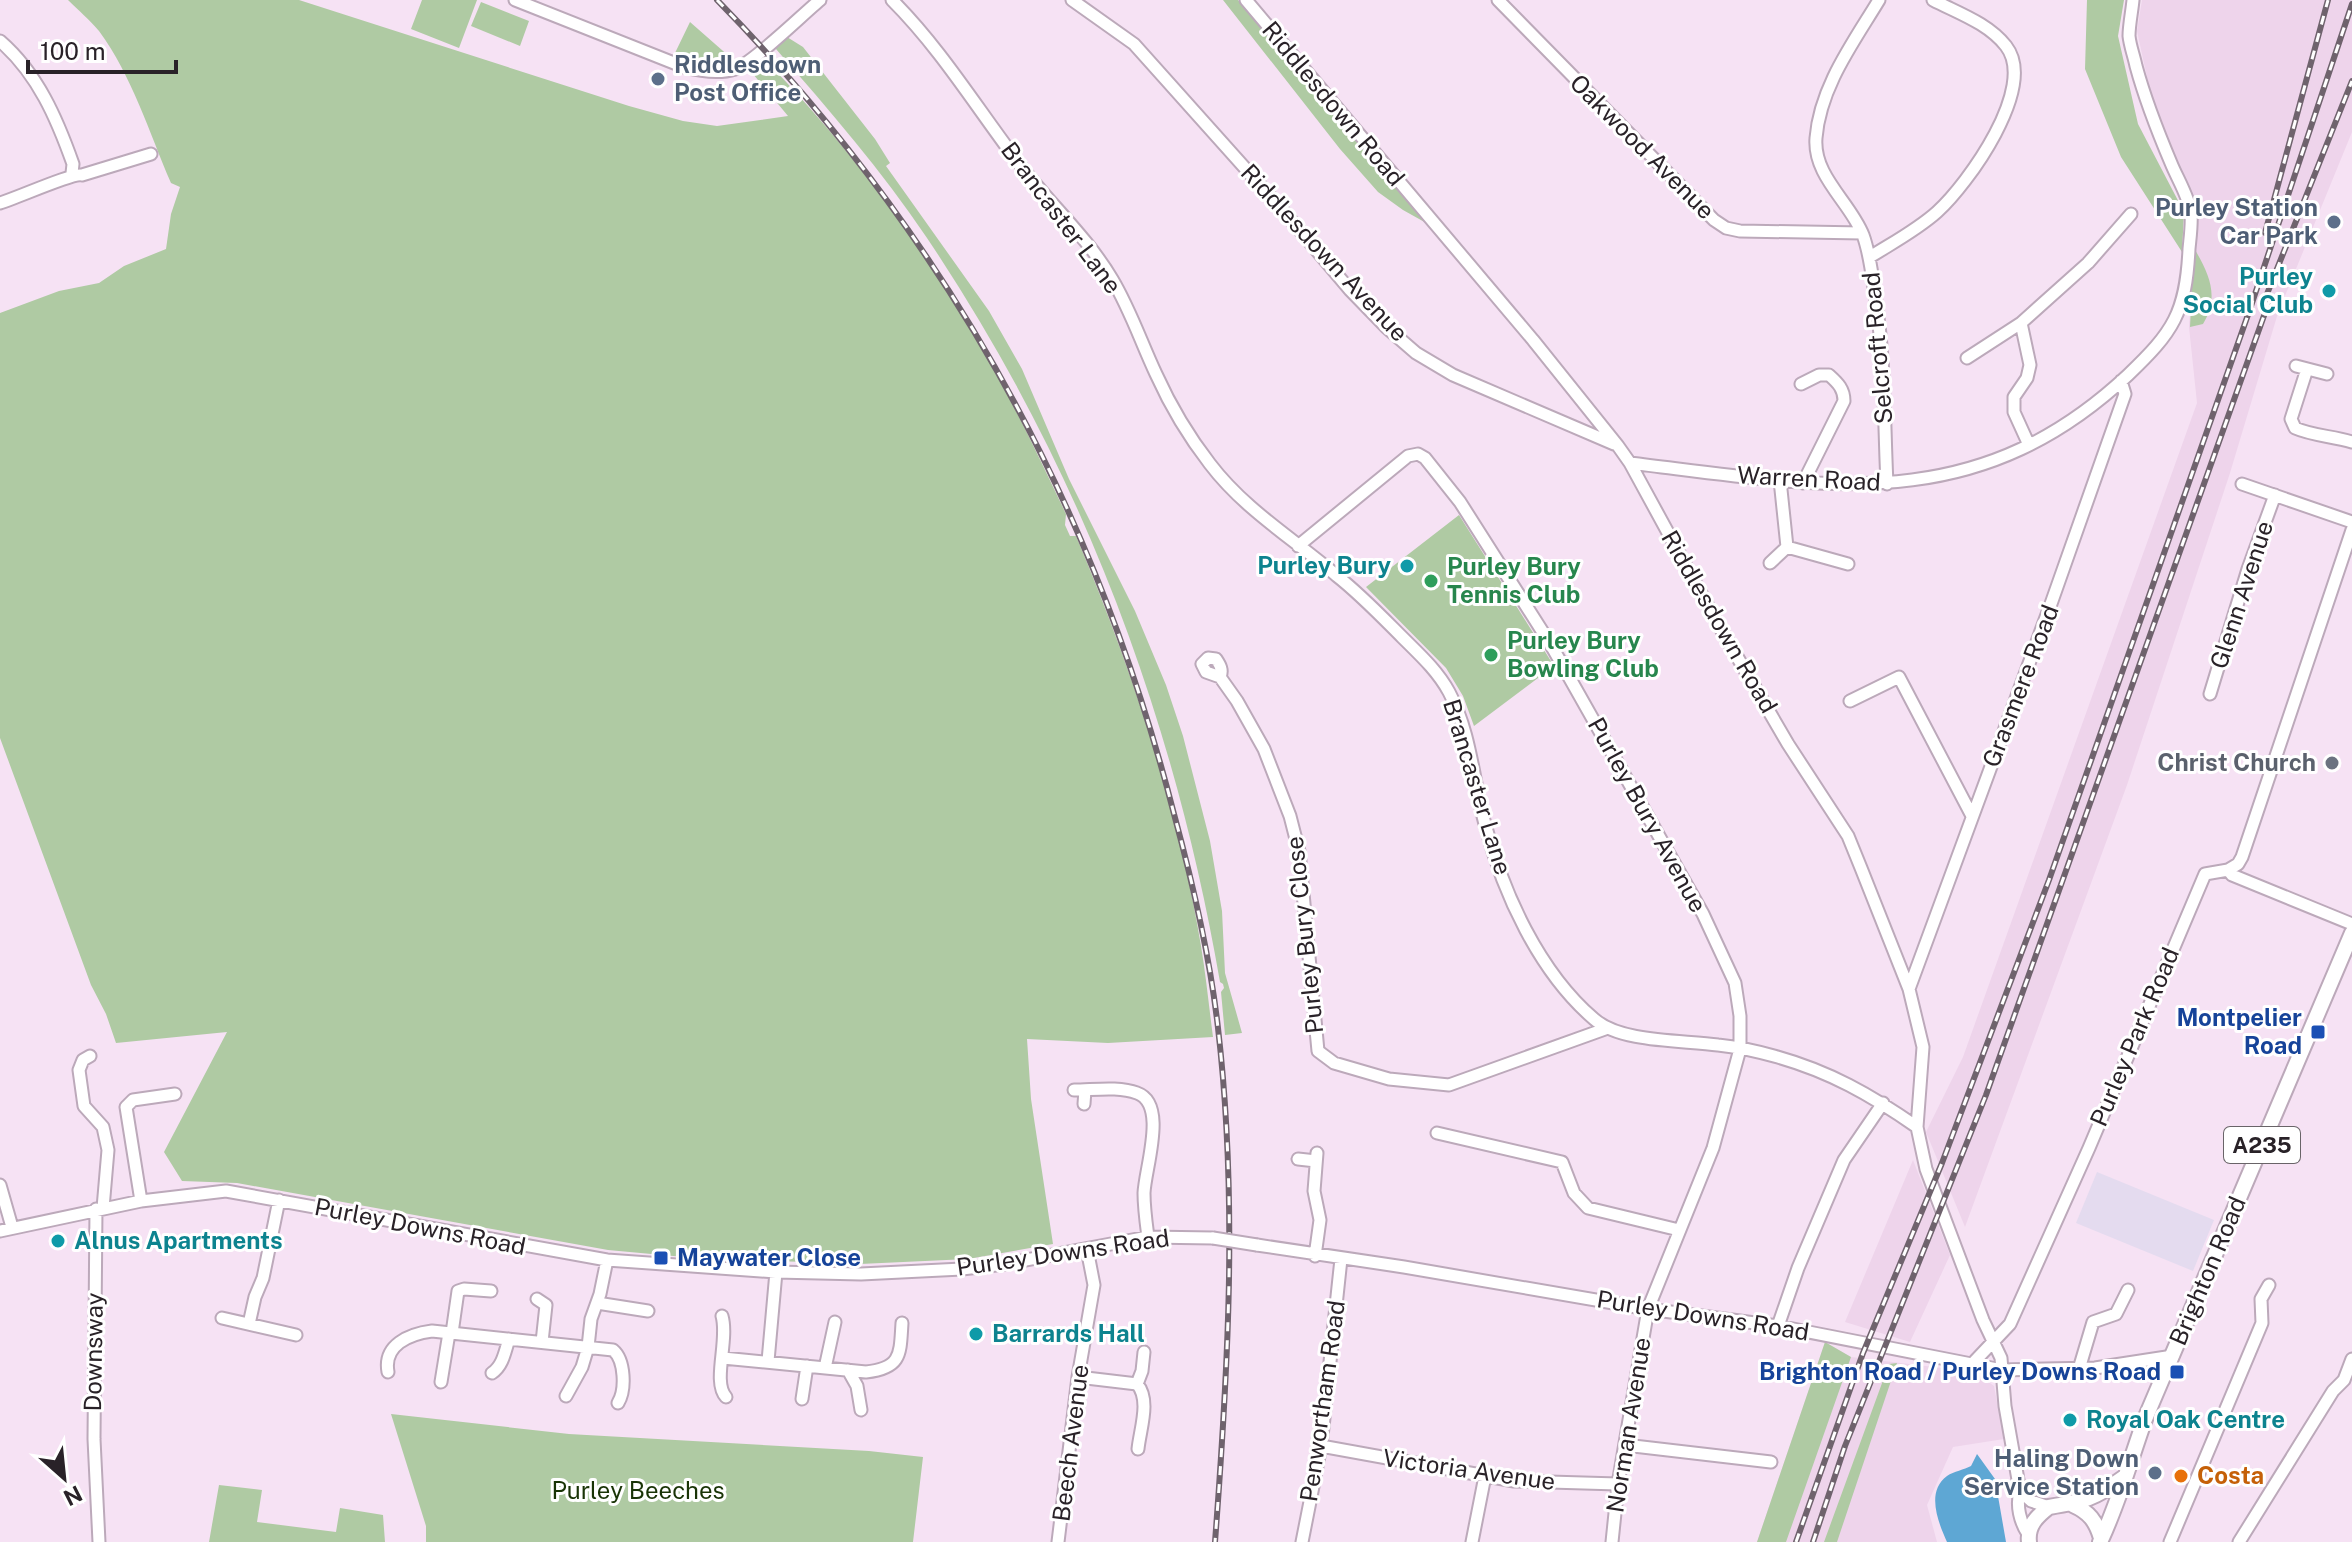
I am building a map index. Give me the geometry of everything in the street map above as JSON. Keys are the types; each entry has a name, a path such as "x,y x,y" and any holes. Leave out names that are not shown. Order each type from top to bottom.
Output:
{"main road":[{"name":"Brighton Road","path":"2100,1540 2123,1490 2123,1478 2173,1356 2352,933"},
{"path":"2028,1538 2036,1518 2049,1507 2073,1505 2100,1495 2123,1478"},
{"path":"2073,1505 2090,1515 2097,1526 2100,1540"}],"street":[{"path":"515,0 684,67 723,71 750,61 820,0"},
{"name":"Brancaster Lane","path":"892,0 934,46 1019,163 1071,223 1111,276 1156,375 1210,465 1259,515 1359,596 1425,660 1444,684 1460,716 1471,753 1485,825 1514,905 1544,961 1577,1003 1605,1029"},
{"name":"Riddlesdown Avenue","path":"1072,0 1134,44 1350,290 1416,353 1453,375 1618,446"},
{"name":"Riddlesdown Road","path":"1246,0 1533,340 1618,446 1788,744 1848,836 1909,989 1923,1047 1917,1127 1926,1169 2001,1358 2005,1406 2020,1491 2018,1501 2022,1525 2028,1538"},
{"name":"Oakwood Avenue","path":"1498,0 1714,220 1726,228 1740,231 1862,233"},
{"name":"Selcroft Road","path":"1879,0 1832,81 1820,109 1816,142 1819,164 1851,210 1870,257 1880,325 1887,484"},
{"path":"1870,257 1934,215 1961,188 1993,134 2012,92 2015,71 2008,48 1988,28 1933,0"},
{"name":"Warren Road","path":"1630,463 1803,483 1887,484 1960,473 2029,445 2082,414 2121,381 2162,340 2181,309 2188,281 2191,211 2146,103 2129,37 2133,0"},
{"path":"0,41 32,76 44,96 73,164 72,173"},
{"path":"0,203 31,194 72,173 82,175 151,154"},
{"path":"1967,358 2021,323 2088,263 2131,214"},
{"path":"2021,323 2030,365 2027,378 2014,397 2014,412 2029,445"},
{"path":"2327,374 2301,367 2291,419 2295,428 2306,433 2329,435 2352,442"},
{"path":"1801,384 1819,375 1829,375 1841,386 1844,394 1844,401 1803,483"},
{"name":"Grasmere Road","path":"1909,989 2109,443 2125,394 2121,381"},
{"name":"Purley Bury Avenue","path":"1298,546 1408,456 1418,454 1425,458 1460,502 1551,645 1703,914 1735,983 1740,1016 1740,1049 1713,1148 1648,1309"},
{"path":"1780,480 1787,547"},
{"name":"Glenn Avenue","path":"2242,484 2352,522"},
{"name":"Glenn Avenue","path":"2210,694 2248,569 2275,495"},
{"path":"2352,530 2350,547 2242,857 2238,864 2228,870 2232,875 2352,924"},
{"path":"1770,563 1787,547"},
{"path":"1787,547 1848,564"},
{"name":"Purley Bury Close","path":"1220,677 1264,749 1290,816 1299,851 1318,1051 1334,1063 1389,1079 1449,1085 1605,1029"},
{"path":"1850,701 1899,677 1972,816"},
{"name":"Purley Park Road","path":"1993,1342 2007,1328 2089,1148 2196,889 2205,874 2228,870"},
{"path":"1605,1029 1740,1049 1820,1069 1883,1103 1917,1127"},
{"name":"Downsway","path":"90,1056 81,1063 79,1070 84,1106 103,1127 108,1150 100,1209 94,1455 99,1542"},
{"path":"1084,1104 1079,1090 1138,1093 1147,1100 1153,1112 1144,1191 1148,1237"},
{"path":"141,1201 127,1103 175,1094"},
{"path":"1778,1326 1798,1268 1844,1160 1883,1103"},
{"path":"1437,1133 1562,1162 1574,1193 1588,1208 1679,1230"},
{"path":"1298,1159 1316,1157 1314,1191 1320,1224 1315,1256"},
{"path":"0,1185 12,1227"},
{"name":"Purley Downs Road","path":"0,1231 141,1201 217,1191 607,1260 776,1272 861,1274 962,1269 1148,1237 1213,1238 1648,1309 1778,1326 2002,1370 2079,1369 2173,1356"},
{"path":"249,1324 263,1278 279,1200"},
{"name":"Beech Avenue","path":"1058,1542 1078,1377 1094,1285 1087,1249"},
{"name":"Penwortham Road","path":"1302,1542 1321,1446 1341,1259"},
{"path":"566,1396 582,1367 607,1260"},
{"path":"768,1361 776,1272"},
{"path":"2170,1542 2262,1323 2261,1299 2269,1285"},
{"path":"2079,1369 2093,1322 2116,1314 2128,1290"},
{"path":"441,1382 458,1291 491,1291"},
{"path":"537,1299 546,1305 542,1342"},
{"path":"597,1303 648,1311"},
{"name":"Norman Avenue","path":"1612,1542 1618,1484 1648,1309"},
{"path":"722,1316 725,1328 719,1386 726,1397"},
{"path":"222,1318 296,1335"},
{"path":"825,1368 835,1322"},
{"path":"723,1358 879,1370 897,1361 902,1323"},
{"path":"388,1372 388,1356 398,1343 422,1332 613,1350 619,1355 623,1395 618,1403"},
{"path":"492,1373 503,1359 509,1339"},
{"path":"1973,1363 1993,1342"},
{"path":"1138,1449 1144,1399 1137,1384 1144,1352"},
{"path":"2239,1542 2333,1391 2348,1380 2352,1359"},
{"path":"802,1399 807,1366"},
{"path":"848,1370 857,1386 861,1410"},
{"path":"1078,1377 1137,1384"},
{"path":"1625,1445 1771,1462"},
{"name":"Victoria Avenue","path":"1321,1446 1485,1476 1548,1483 1618,1484"},
{"path":"1472,1542 1485,1476"},
{"path":"2020,1491 2031,1501 2049,1507"}],"shaded area":[{"path":"2142,0 2352,0 2352,132 2278,313 2230,473 2127,785 1965,1227 1926,1132 1963,1057 2197,403 2189,327 2196,213 2156,119 2137,31"},
{"path":"1913,1160 1950,1255 1910,1342 1845,1322"},
{"path":"2097,1172 2214,1220 2193,1271 2076,1223"},
{"path":"1825,1342 1851,1357 1975,1372 1994,1386 2004,1439 1953,1447 1927,1505 1937,1542 1757,1542"}],"green space":[{"path":"68,0 299,0 629,106 683,121 717,126 788,116 753,74 760,68 755,62 763,58 860,168 918,247 971,330 1005,389 1066,514 1065,525 1070,536 1076,536 1134,686 1166,789 1201,946 1213,1037 1108,1043 1027,1039 1031,1099 1053,1244 968,1259 860,1264 695,1258 608,1250 237,1183 182,1181 164,1152 227,1032 116,1043 91,985 0,738 0,313 59,291 99,283 124,266 166,249 171,214 180,187 171,183 111,48"},
{"path":"422,0 477,0 459,48 411,29"},
{"path":"1223,0 1238,0 1428,224 1378,192 1340,149"},
{"path":"2087,0 2124,0 2118,36 2138,124 2184,212 2182,252 2121,157 2085,69"},
{"path":"481,2 529,21 520,46 471,26"},
{"path":"690,22 731,58 703,61 675,53"},
{"path":"787,31 787,37 803,47 875,139 890,163 886,166 989,311 1022,369 1069,479 1135,611 1166,685 1183,736 1210,841 1222,911 1225,973 1242,1033 1225,1035 1221,992 1224,988 1220,982 1176,785 1147,689 1113,595 1074,502 1030,412 981,324 927,238 873,165 776,49 775,44"},
{"path":"2194,248 2208,276 2212,295 2203,324 2190,327"},
{"path":"1459,515 1554,666 1474,726 1463,696 1446,668 1366,587"},
{"path":"1825,1342 1851,1357 1786,1542 1757,1542"},
{"path":"1897,1363 1837,1542 1824,1542 1889,1364"},
{"name":"Purley Beeches","path":"391,1414 569,1434 869,1451 923,1457 913,1542 426,1542 426,1526"},
{"path":"219,1485 262,1490 257,1522 336,1532 340,1508 383,1515 385,1542 209,1542"}],"water":[{"path":"1977,1454 1995,1479 2006,1542 1947,1542 1936,1508 1937,1491 1947,1476 1971,1466"}],"railway":[{"path":"717,0 798,88 872,181 940,277 1000,376 1054,480 1101,587 1141,699 1200,920 1215,1001 1224,1092 1229,1285 1215,1542"},
{"path":"2265,233 2328,0"},
{"path":"1796,1542 1863,1353 1942,1163 2049,880 2250,309 2352,4"},
{"path":"2263,304 2352,81"},
{"path":"1813,1542 1845,1446 1986,1095 2271,296"}],"place":[{"name":"Riddlesdown Post Office","path":"658,79"},
{"name":"Purley Station Car Park","path":"2334,222"},
{"name":"Purley Social Club","path":"2329,291"},
{"name":"Purley Bury","path":"1407,566"},
{"name":"Purley Bury Tennis Club","path":"1431,581"},
{"name":"Purley Bury Bowling Club","path":"1491,655"},
{"name":"Christ Church","path":"2332,763"},
{"name":"Montpelier Road","path":"2318,1032"},
{"name":"Alnus Apartments","path":"58,1241"},
{"name":"Maywater Close","path":"661,1258"},
{"name":"Barrards Hall","path":"976,1334"},
{"name":"Brighton Road / Purley Downs Road","path":"2177,1372"},
{"name":"Royal Oak Centre","path":"2070,1420"},
{"name":"Haling Down Service Station","path":"2155,1473"},
{"name":"Costa","path":"2181,1476"}]}
